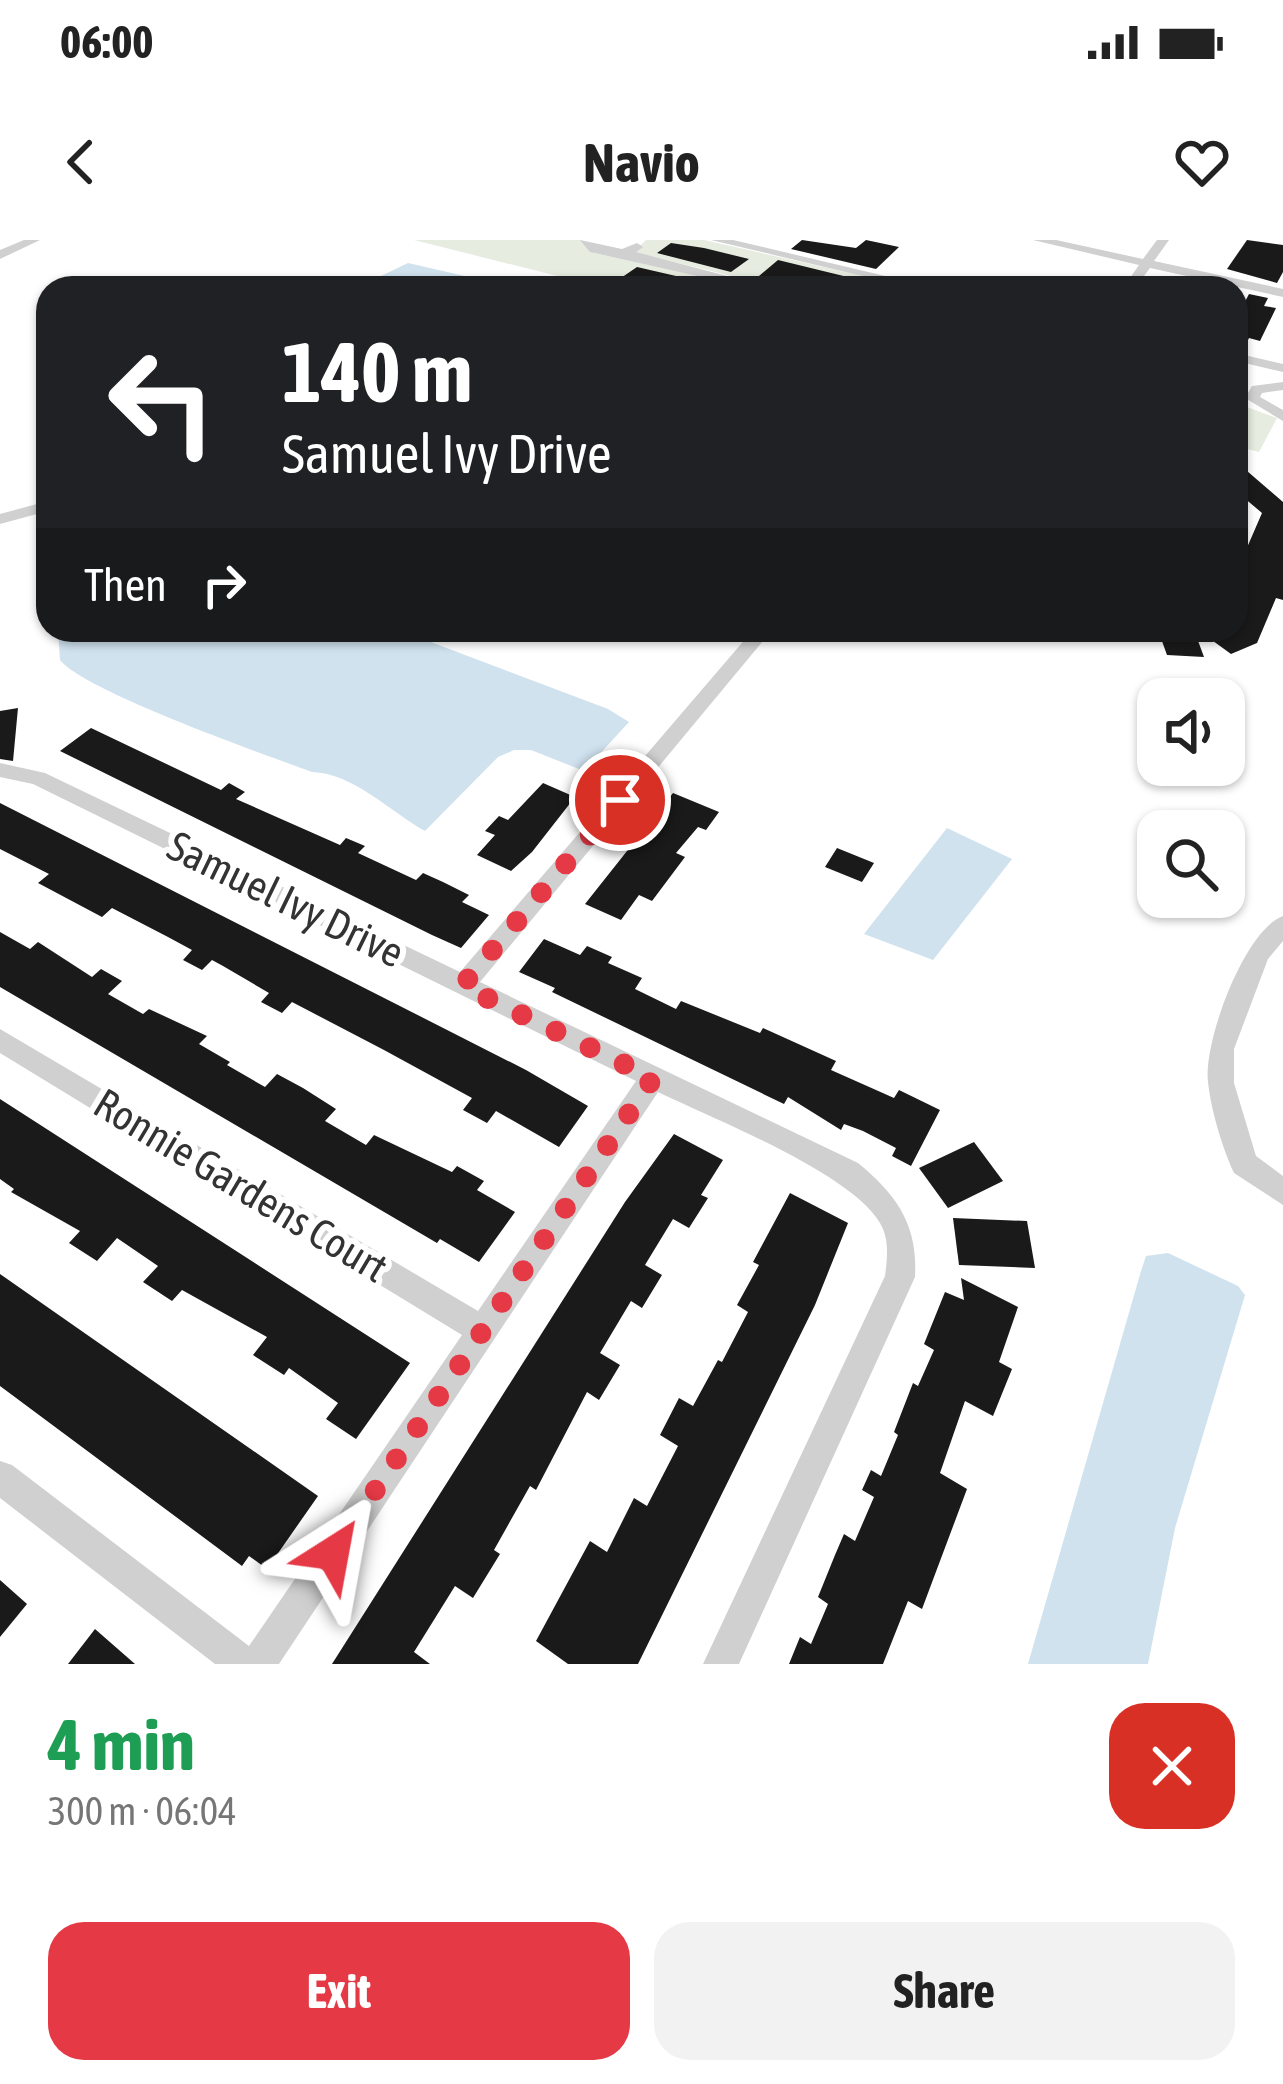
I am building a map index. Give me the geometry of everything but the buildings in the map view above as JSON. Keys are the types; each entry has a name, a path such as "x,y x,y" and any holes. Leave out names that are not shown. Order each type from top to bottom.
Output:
{"street":[{"path":"0,255 34,240"},
{"path":"586,240 597,250 718,276"},
{"path":"624,253 640,240"},
{"path":"717,240 877,276"},
{"path":"1039,240 1208,276"},
{"path":"1137,276 1163,240"},
{"path":"1248,285 1283,293"},
{"path":"1248,360 1283,368"},
{"path":"1256,404 1257,389 1283,386"},
{"path":"1248,402 1283,416"},
{"path":"0,518 36,509"},
{"path":"462,986 753,642"},
{"name":"Samuel Ivy Drive","path":"0,770 38,778 848,1172 883,1200 899,1222 904,1247 900,1277 721,1664"},
{"path":"1283,925 1258,954 1221,1048 1221,1082 1244,1165 1283,1192"},
{"name":"Ronnie Gardens Court","path":"0,1040 483,1331"},
{"path":"258,1664 653,1078"},
{"path":"0,1477 244,1664"}],"shaded area":[{"path":"414,240 581,240 594,253 700,276 557,276"},
{"path":"646,240 704,240 863,276 731,276 634,252"},
{"path":"1248,407 1277,418 1259,452 1248,449"}],"water":[{"path":"408,263 462,276 381,276"},
{"path":"59,642 431,642 608,709 629,722 584,771 531,750 498,757 425,831 342,779 312,772 138,705 60,660"},
{"path":"947,828 1012,859 933,960 864,934"},
{"path":"1168,1253 1238,1286 1245,1295 1175,1528 1148,1664 1028,1664 1146,1256"}],"route":[{"path":"333,1553 653,1078 462,986 620,800"}]}
